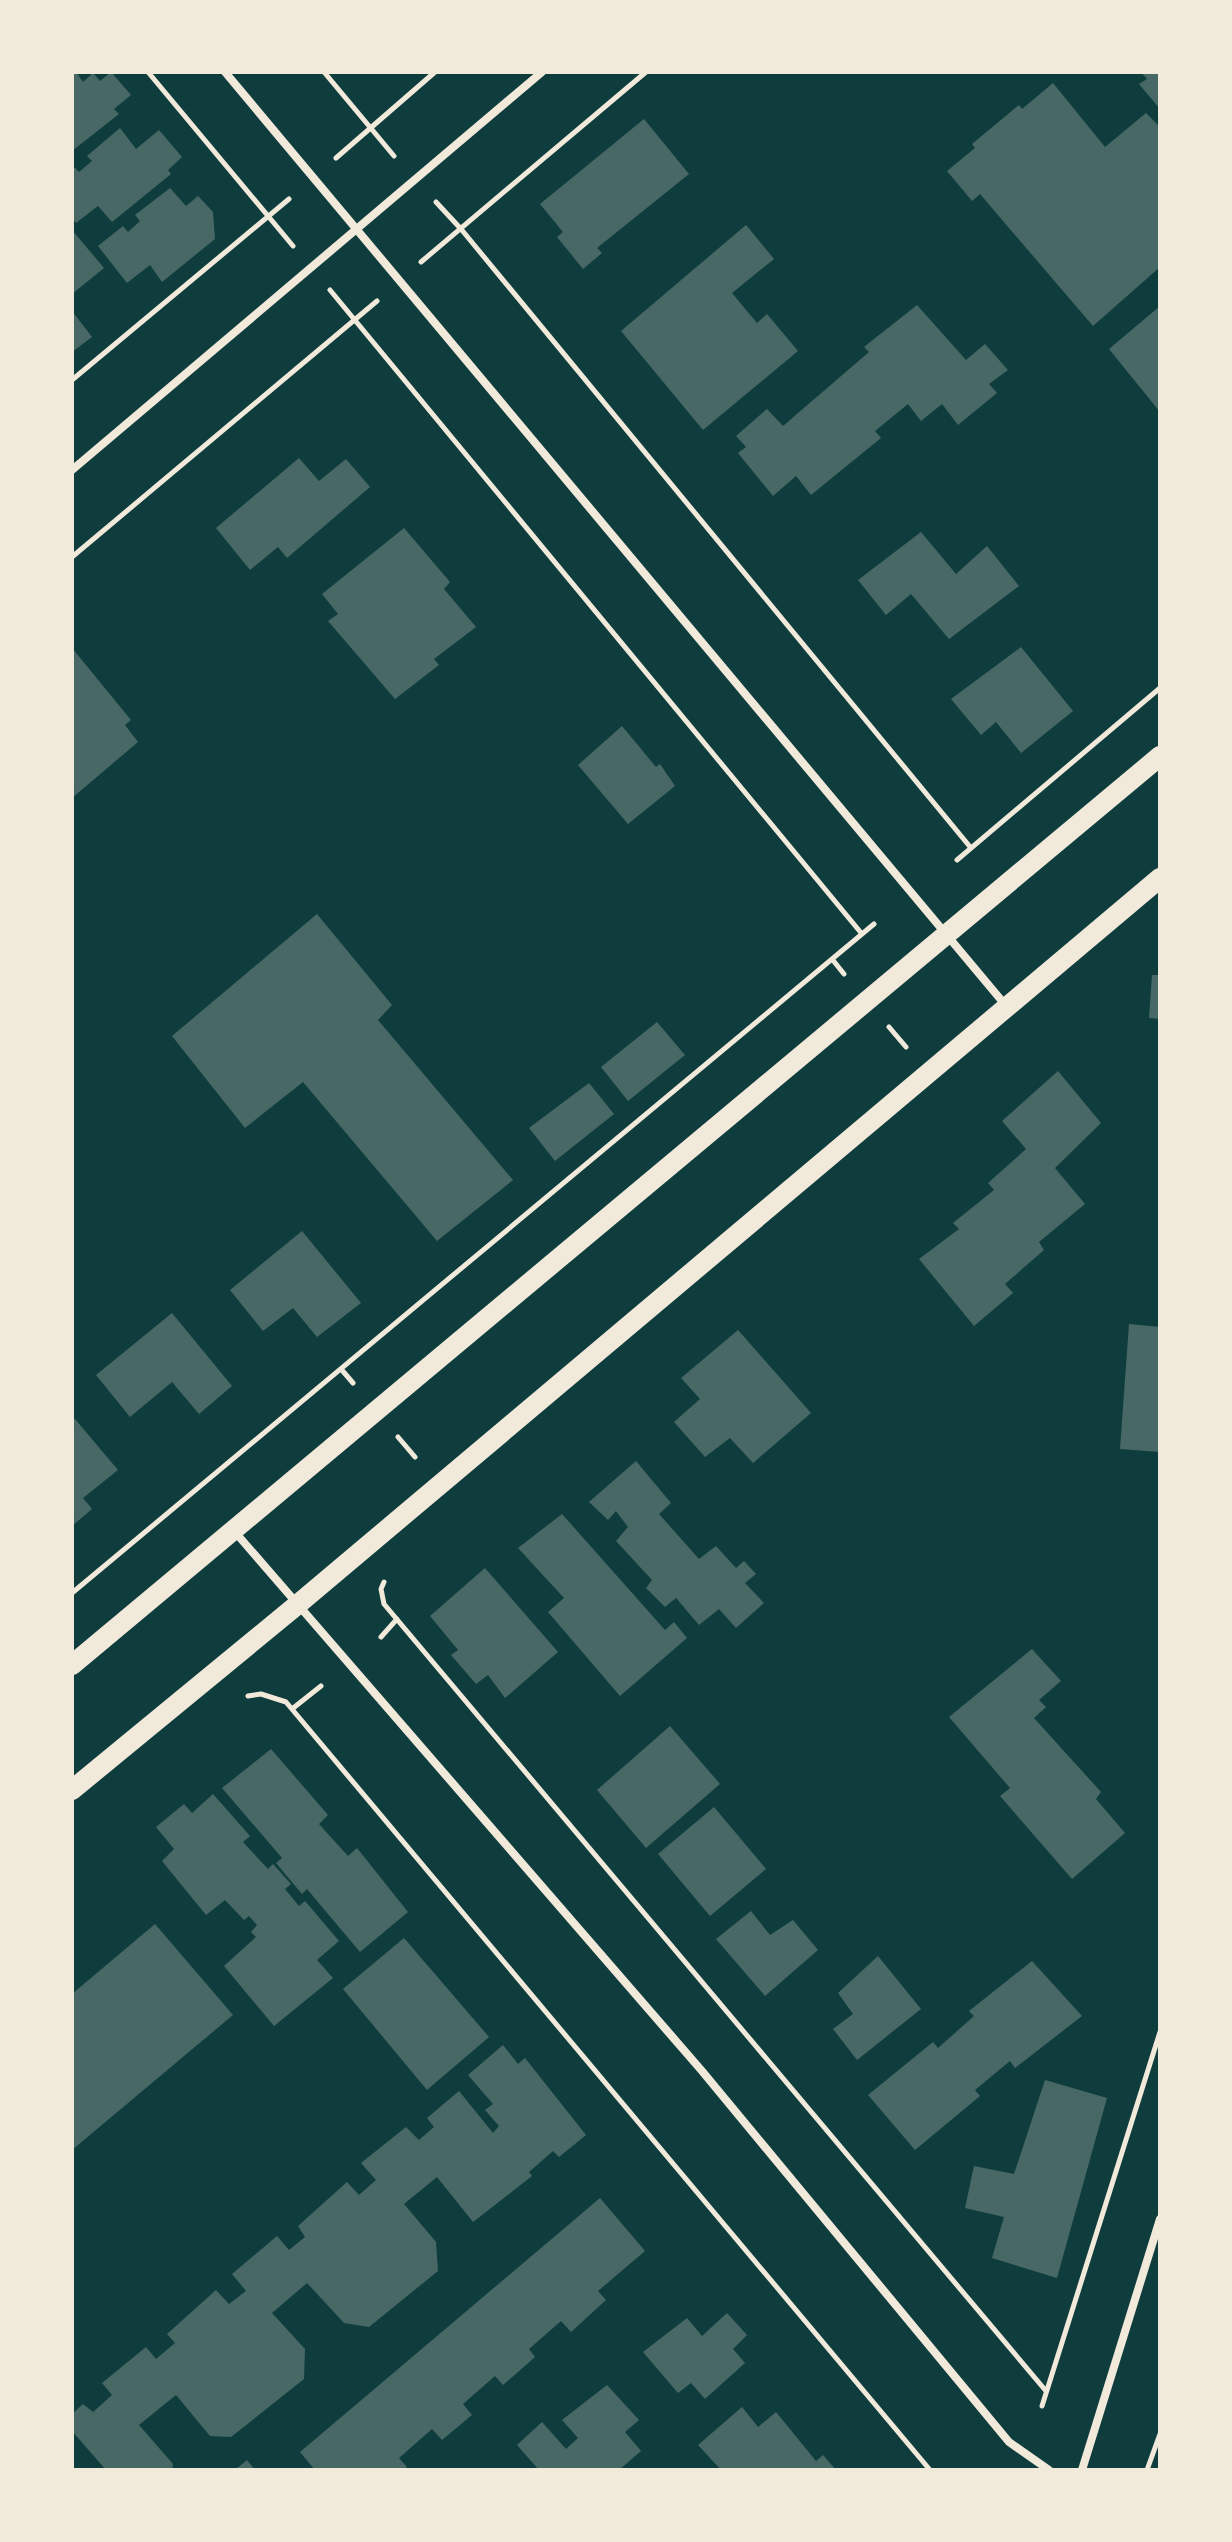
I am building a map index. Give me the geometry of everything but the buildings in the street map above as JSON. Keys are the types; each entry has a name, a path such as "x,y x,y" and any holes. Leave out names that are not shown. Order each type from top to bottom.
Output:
{"main road":[{"path":"72,1665 1160,756"},
{"path":"72,1790 297,1605 1160,878"}],"street":[{"path":"225,72 1007,1007"},
{"path":"72,470 542,72"},
{"path":"234,1532 702,2071 1009,2442 1049,2470"},
{"path":"1082,2470 1160,2219"}],"path":[{"path":"148,72 862,934"},
{"path":"324,72 461,229 971,848"},
{"path":"72,380 313,179 369,126 435,72"},
{"path":"72,557 646,72"},
{"path":"957,860 1160,688"},
{"path":"72,1593 874,924"},
{"path":"387,1573 381,1589 384,1604 1046,2391"},
{"path":"381,1637 397,1619"},
{"path":"292,1709 321,1686"},
{"path":"236,1697 261,1694 286,1702 930,2470"},
{"path":"1042,2406 1160,2032"},
{"path":"1147,2470 1160,2434"}]}
